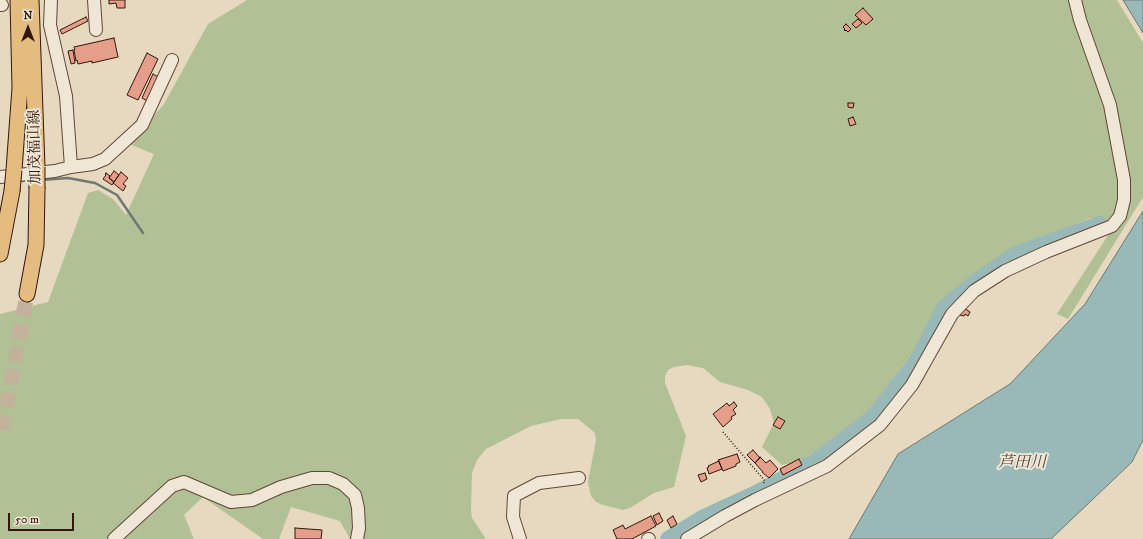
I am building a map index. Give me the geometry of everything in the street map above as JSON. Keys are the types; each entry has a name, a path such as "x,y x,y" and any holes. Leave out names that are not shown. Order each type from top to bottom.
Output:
{"main road":[{"name":"加茂福山線","path":"0,254 12,191 20,88 18,0"},
{"name":"加茂福山線","path":"27,294 36,245 37,189 31,0"}],"street":[{"path":"51,0 50,25 66,96 71,167"},
{"path":"94,0 96,30"},
{"path":"686,539 755,500 828,466 880,425 912,385 952,314 974,291 1005,271 1046,252 1112,226 1120,216 1124,200 1124,180 1110,105 1080,20 1075,0"},
{"path":"0,177 55,171 93,164 105,159 142,125 172,60"},
{"path":"114,539 172,486 184,482 230,502 252,500 281,487 312,478 329,478 343,484 355,495 358,508 359,528 357,539"},
{"path":"520,539 513,517 514,496 539,483 580,478"}],"path":[{"path":"723,432 765,481 755,500"}],"green space":[{"path":"247,0 1117,0 1143,43 1143,197 1068,319 1057,314 1114,226 1090,218 1015,251 946,303 900,380 877,410 801,461 782,465 762,447 774,423 770,409 762,397 748,390 720,382 703,368 687,365 674,367 668,370 665,376 665,383 686,436 674,487 654,493 630,508 623,510 596,502 591,496 588,482 596,440 595,433 578,419 561,419 531,426 486,449 477,460 472,473 471,511 472,518 486,539 350,539 340,521 291,507 279,539 263,539 203,497 184,515 194,539 0,539 0,314 48,302 88,193 98,190 113,199 126,215 154,154 129,144 164,104 208,24"}],"water":[{"path":"1123,0 1143,0 1143,33"},
{"name":"芦田川","path":"1143,211 1143,440 1132,462 1051,539 849,539 898,454 1010,384 1085,304"}],"building":[{"path":"109,0 125,0 125,8 117,8 116,3 109,4"},
{"path":"863,8 873,19 866,25 855,15"},
{"path":"86,17 88,21 62,34 60,30"},
{"path":"858,19 862,23 856,28 852,24"},
{"path":"846,24 851,29 848,32 844,30 845,29 843,27"},
{"path":"114,38 118,57 92,63 92,61 78,64 77,60 76,61 74,47"},
{"path":"73,50 75,63 71,64 68,51"},
{"path":"147,53 158,59 138,100 127,95"},
{"path":"153,74 160,78 149,102 142,98"},
{"path":"848,103 854,103 853,108 848,107"},
{"path":"853,117 856,124 850,126 848,119"},
{"path":"114,171 119,175 114,182 109,178"},
{"path":"121,172 128,178 123,184 126,186 123,191 113,183"},
{"path":"106,173 114,182 112,185 103,179"},
{"path":"964,308 970,312 968,316 965,314 964,316 960,315"},
{"path":"734,402 737,406 733,410 736,414 731,417 732,419 723,427 713,414 727,403 729,406"},
{"path":"778,417 785,421 780,429 773,425"},
{"path":"753,450 760,458 755,463 747,455"},
{"path":"737,454 740,462 736,464 736,466 723,471 718,460"},
{"path":"760,457 766,463 770,460 778,469 769,478 755,463"},
{"path":"799,459 802,465 783,475 780,469"},
{"path":"719,461 722,469 709,474 707,468 709,467 708,466"},
{"path":"705,473 707,479 701,482 698,475"},
{"path":"659,513 663,521 657,525 653,516"},
{"path":"651,516 656,526 632,539 617,539 613,530 623,525 625,529"},
{"path":"673,516 677,524 671,528 667,520"},
{"path":"295,528 322,530 321,539 295,539"}],"waterway":[{"path":"41,180 68,178 95,183 117,195 143,233"},
{"path":"17,181 32,180"},
{"path":"668,539 702,518 754,494 814,462 872,418 916,363 944,308 978,280 1016,254 1099,224"}],"tunnel":[{"path":"0,429 6,411 27,294"}]}
